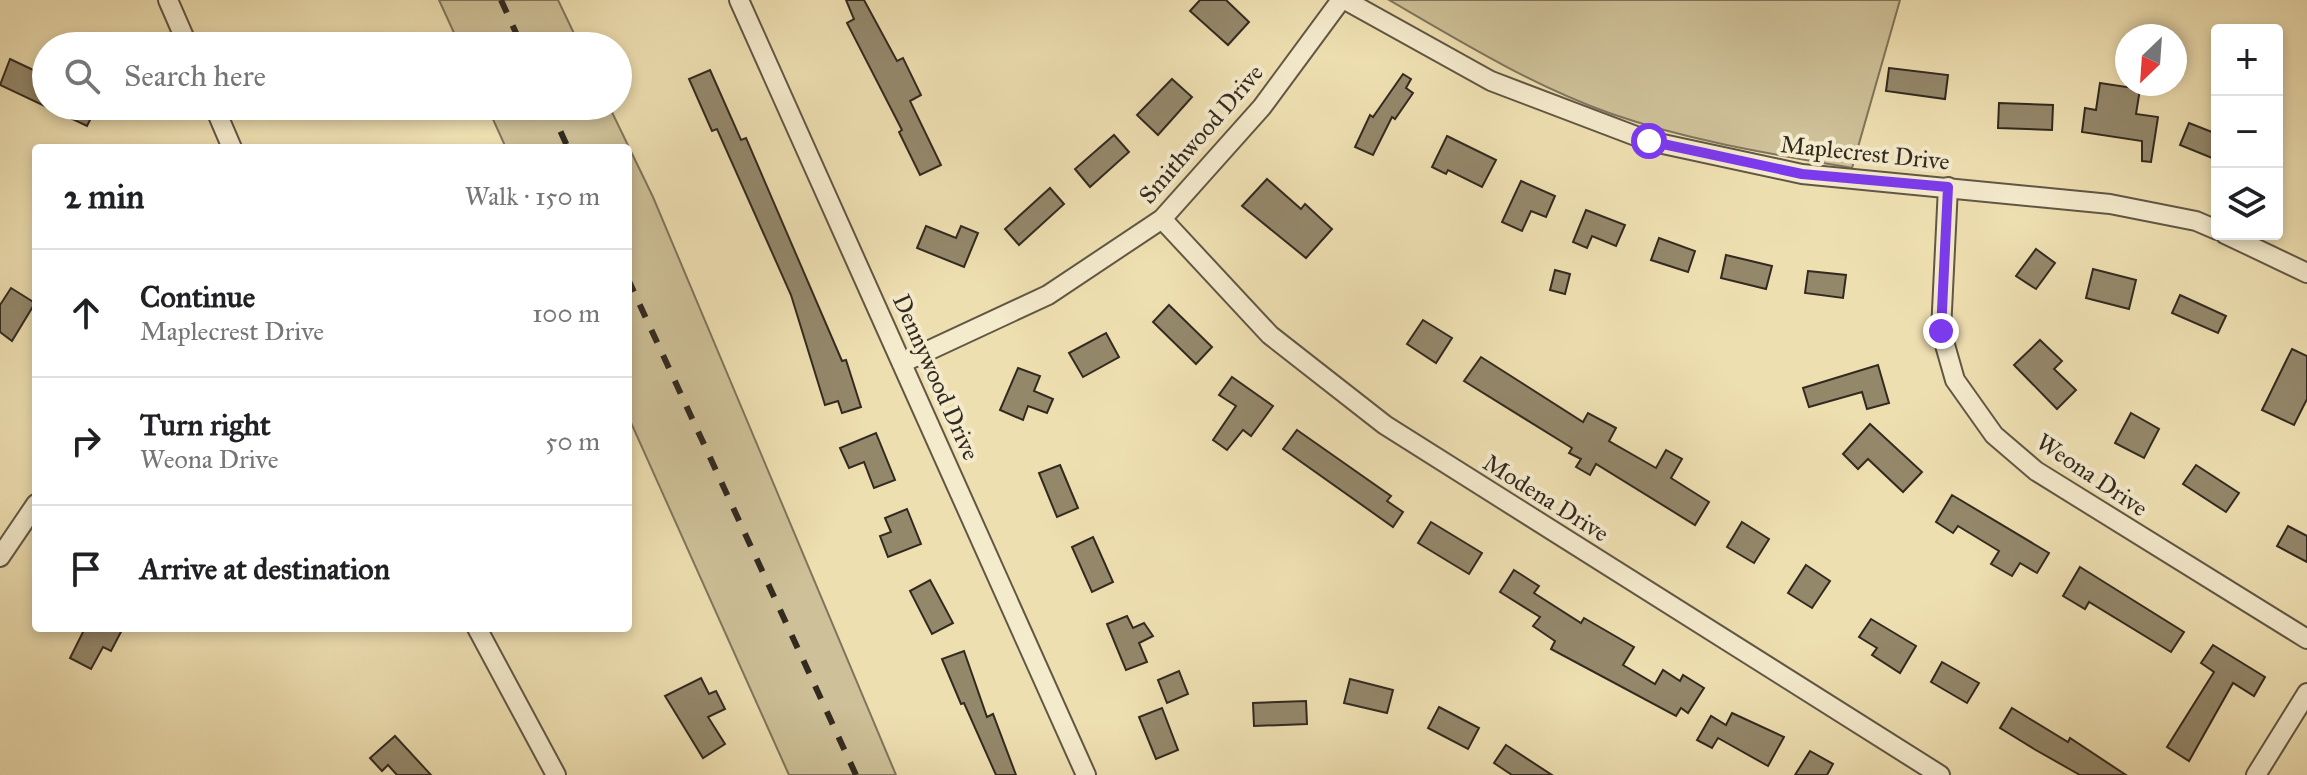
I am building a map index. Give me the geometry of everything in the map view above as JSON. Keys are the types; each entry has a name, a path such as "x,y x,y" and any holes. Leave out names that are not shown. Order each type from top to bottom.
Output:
{"street":[{"path":"168,0 182,32"},
{"name":"Dennywood Drive","path":"739,0 904,362 1086,775"},
{"name":"Smithwood Drive","path":"904,362 1048,295 1162,219 1262,107 1343,0"},
{"name":"Maplecrest Drive","path":"1343,0 1491,81 1649,141 1802,174 2110,204 2196,221 2211,227"},
{"path":"220,120 230,144"},
{"name":"Weona Drive","path":"1948,187 1941,331 1955,380 1994,435 2036,471 2307,639"},
{"name":"Modena Drive","path":"1162,219 1270,335 1385,425 1940,775"},
{"path":"2238,240 2307,273"},
{"path":"0,557 32,510"},
{"path":"479,632 556,775"},
{"path":"2256,775 2307,693"}],"shaded area":[{"path":"439,0 558,0 573,32 454,32"},
{"path":"1389,0 1900,0 1852,168 1701,139 1612,114 1526,77"},
{"path":"493,120 616,120 627,144 504,144"},
{"path":"632,154 896,775 789,775 632,425"}],"building":[{"path":"846,0 864,0 897,61 903,58 921,95 910,101 941,165 920,175 899,132 902,130 847,23 854,19"},
{"path":"1200,0 1226,0 1249,22 1228,45 1190,11"},
{"path":"10,59 32,69 32,100 0,85"},
{"path":"1889,68 1948,75 1945,99 1886,91"},
{"path":"710,70 741,140 746,138 842,361 846,360 861,407 842,413 838,401 825,405 791,295 717,129 712,131 689,79"},
{"path":"1403,74 1411,79 1406,88 1413,93 1395,119 1392,117 1373,155 1355,147 1370,115 1373,117"},
{"path":"1172,79 1192,97 1158,135 1137,115"},
{"path":"2100,83 2115,85 2115,96 2139,96 2136,114 2158,117 2151,162 2142,161 2142,141 2082,132 2085,108 2096,110"},
{"path":"1999,103 2053,105 2052,130 1998,128"},
{"path":"74,120 90,120 87,126"},
{"path":"2189,123 2211,132 2211,158 2180,145"},
{"path":"1114,135 1129,152 1090,187 1075,169"},
{"path":"1447,136 1496,160 1482,187 1448,170 1446,174 1432,167"},
{"path":"1267,179 1301,209 1305,204 1332,229 1306,258 1242,206"},
{"path":"1521,181 1555,196 1546,217 1531,211 1522,231 1502,222"},
{"path":"1050,188 1064,204 1019,245 1005,229"},
{"path":"1586,210 1625,225 1616,246 1592,236 1587,248 1573,242"},
{"path":"926,226 956,238 961,226 978,233 964,267 917,248"},
{"path":"1659,238 1695,251 1688,272 1651,260"},
{"path":"2036,249 2055,263 2036,289 2016,276"},
{"path":"1726,255 1772,266 1766,289 1721,278"},
{"path":"2093,269 2136,280 2129,309 2086,298"},
{"path":"1555,270 1570,274 1565,294 1550,290"},
{"path":"1808,271 1846,275 1843,298 1805,293"},
{"path":"11,288 32,301 32,308 12,341 0,332 0,305"},
{"path":"2180,295 2226,316 2218,333 2172,313"},
{"path":"1169,305 1212,347 1196,364 1153,322"},
{"path":"1423,320 1452,338 1436,363 1407,344"},
{"path":"1106,333 1119,357 1083,377 1069,353"},
{"path":"2040,340 2062,361 2054,369 2076,390 2057,409 2014,365"},
{"path":"2292,349 2307,356 2307,399 2294,425 2262,410"},
{"path":"1481,357 1583,422 1588,413 1616,428 1609,441 1656,468 1666,450 1682,459 1671,478 1709,502 1695,525 1596,464 1590,475 1576,467 1581,459 1569,453 1572,448 1464,381"},
{"path":"1878,365 1889,403 1867,409 1862,392 1809,407 1803,388"},
{"path":"1018,368 1040,376 1034,391 1053,399 1047,413 1028,406 1023,420 1000,410"},
{"path":"1232,377 1273,406 1251,436 1243,430 1227,450 1213,440 1236,406 1219,395"},
{"path":"2131,413 2159,429 2144,458 2115,443"},
{"path":"1870,424 1922,472 1903,492 1868,459 1858,469 1843,454"},
{"path":"1297,430 1391,496 1387,501 1403,512 1393,527 1283,449"},
{"path":"876,433 895,480 874,488 864,462 849,468 840,448"},
{"path":"1060,465 1078,508 1057,517 1039,473"},
{"path":"2196,465 2239,493 2226,512 2183,484"},
{"path":"1952,495 2049,553 2037,573 2020,563 2012,576 1991,564 1999,551 1958,526 1953,533 1936,522"},
{"path":"907,509 921,544 888,557 880,536 891,532 885,518"},
{"path":"1431,522 1482,553 1469,574 1418,543"},
{"path":"1742,522 1769,539 1754,563 1727,547"},
{"path":"2288,526 2307,536 2307,562 2277,546"},
{"path":"1093,537 1113,582 1092,592 1072,547"},
{"path":"1806,565 1830,581 1812,608 1788,593"},
{"path":"2080,567 2184,632 2171,652 2089,602 2085,609 2063,596"},
{"path":"1514,570 1539,586 1534,593 1581,623 1584,618 1634,647 1623,665 1655,684 1663,670 1680,681 1683,675 1704,688 1688,713 1681,708 1676,716 1551,649 1555,641 1533,626 1540,617 1500,592"},
{"path":"930,580 953,623 932,634 910,591"},
{"path":"1127,616 1133,628 1144,623 1153,636 1139,643 1147,662 1126,670 1107,624"},
{"path":"1871,619 1916,646 1900,673 1872,655 1877,648 1859,637"},
{"path":"83,632 121,632 111,651 103,647 91,669 70,658"},
{"path":"2213,645 2265,677 2254,696 2233,683 2189,761 2167,747 2214,672 2201,663"},
{"path":"964,651 987,717 993,714 1016,775 996,775 942,659"},
{"path":"1942,662 1979,683 1967,703 1931,682"},
{"path":"1179,671 1188,694 1167,703 1158,680"},
{"path":"701,678 709,694 716,691 725,709 708,717 725,744 703,758 665,696"},
{"path":"1350,679 1393,690 1387,713 1344,703"},
{"path":"1306,701 1307,724 1254,726 1253,703"},
{"path":"1439,707 1479,728 1468,749 1428,728"},
{"path":"1162,708 1178,750 1156,759 1139,717"},
{"path":"2012,708 2068,742 2070,738 2126,775 2080,775 2034,749 2000,728"},
{"path":"1732,713 1784,737 1768,766 1718,738 1712,748 1697,740 1711,716 1726,725"},
{"path":"395,736 431,775 397,775 388,765 382,771 370,758"},
{"path":"1506,745 1552,775 1512,775 1494,763"},
{"path":"1810,751 1833,764 1827,775 1795,775"}],"railway":[{"path":"501,0 516,32"},
{"path":"555,120 566,144"},
{"path":"632,288 856,775"}],"route":[{"path":"1649,141 1802,174 1948,187 1941,331"}]}
